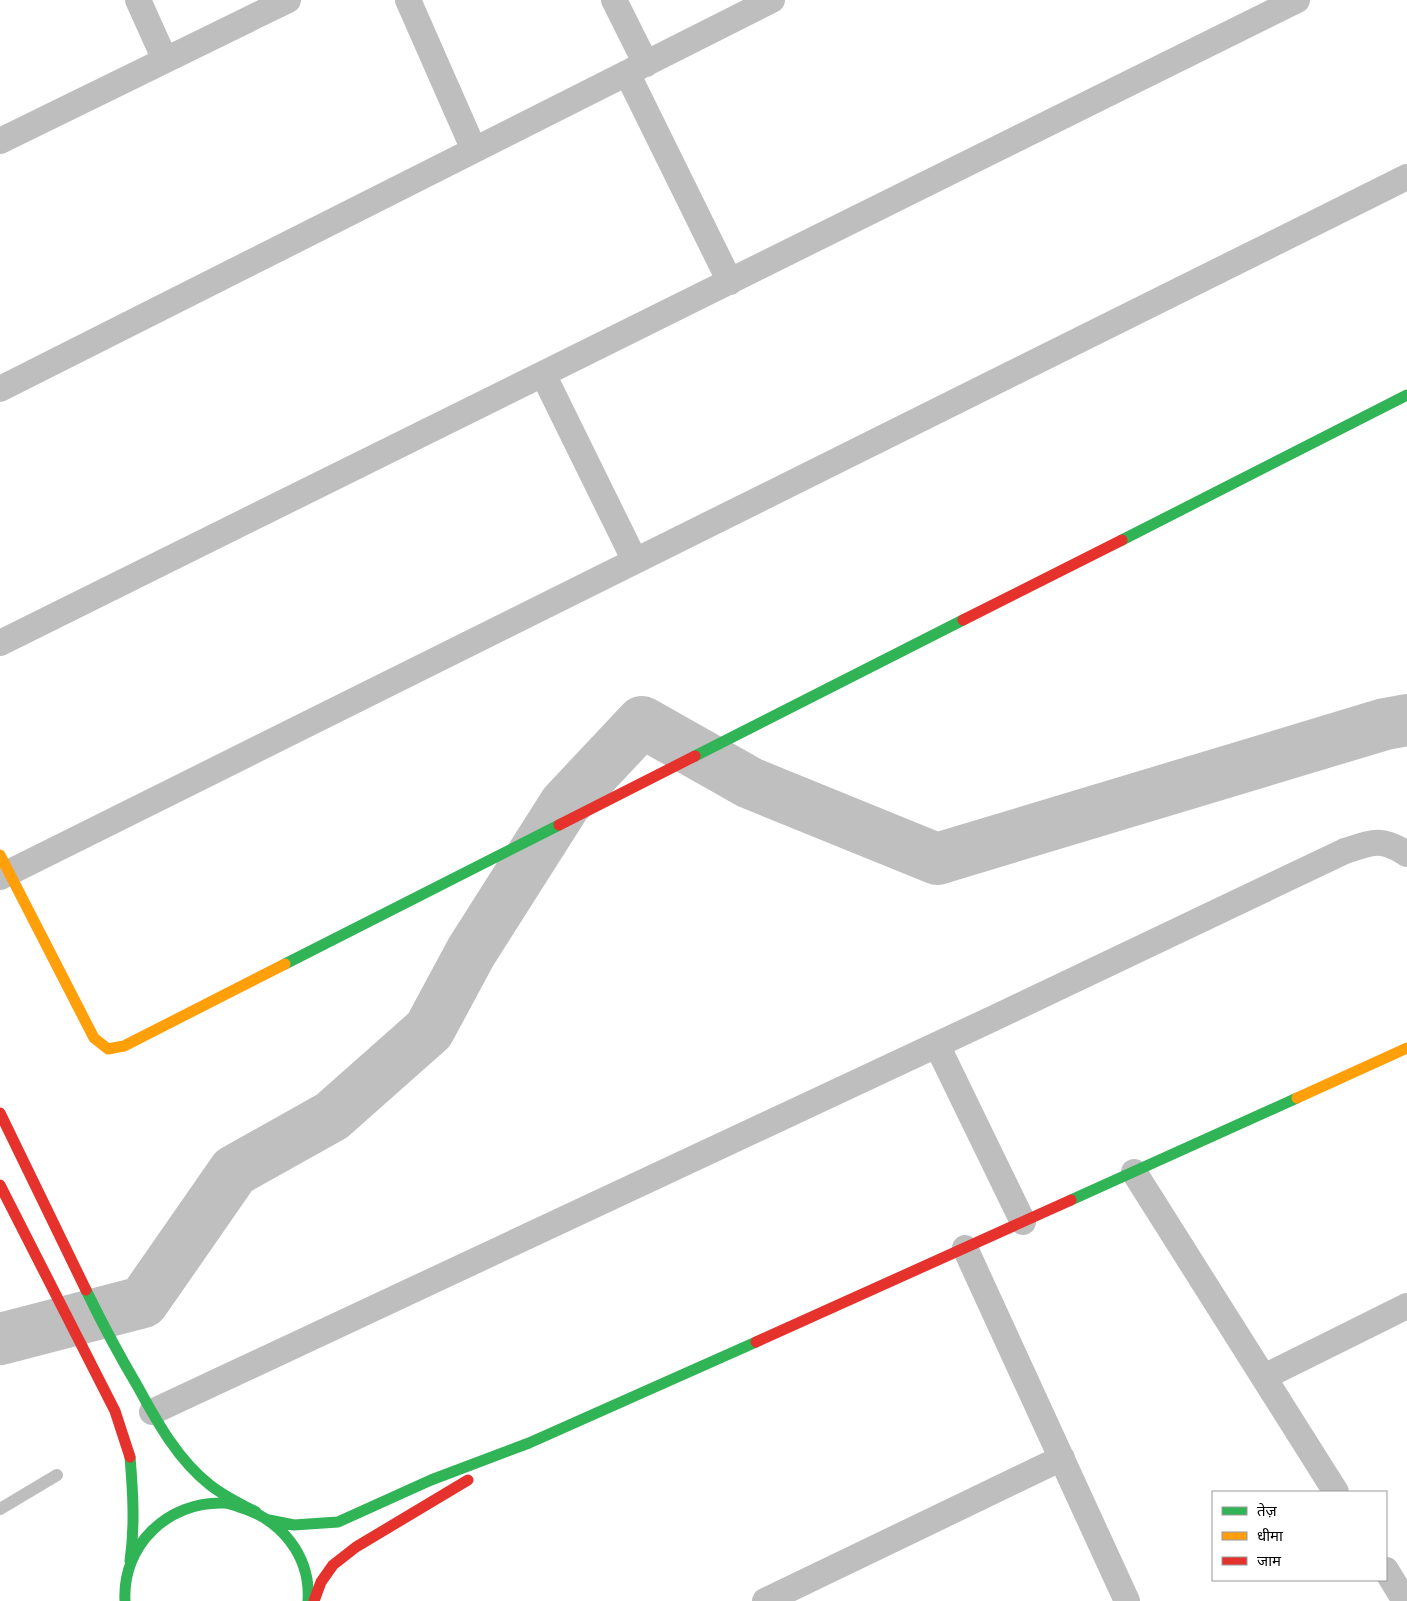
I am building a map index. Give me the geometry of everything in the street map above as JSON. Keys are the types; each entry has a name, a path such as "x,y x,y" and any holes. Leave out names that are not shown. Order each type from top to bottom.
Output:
{"street":[{"path":"138,0 165,60"},
{"path":"0,141 165,60 252,8 288,0"},
{"path":"408,0 474,150"},
{"path":"614,0 636,69 730,282"},
{"path":"0,389 772,0"},
{"path":"0,643 1297,0"},
{"path":"1407,177 636,561 3,868 94,1038 108,1049 124,1046 1407,395"},
{"path":"543,374 636,561"},
{"path":"152,1412 937,1045 1345,851 1371,842 1389,843 1407,854"},
{"path":"937,1045 1023,1222"},
{"path":"270,1520 294,1525 338,1522 431,1480 529,1443 1407,1048"},
{"path":"0,1113 106,1330 152,1412 185,1459 205,1480 226,1497 270,1520 290,1539 303,1564 309,1591 308,1601"},
{"path":"1134,1172 1335,1491"},
{"path":"0,1185 114,1411 130,1456 134,1501 134,1535 121,1601"},
{"path":"965,1248 1127,1601"},
{"path":"1264,1377 1407,1306"},
{"path":"314,1601 321,1582 333,1565 356,1547 529,1443"},
{"path":"765,1601 1062,1458"},
{"path":"130,1561 146,1535 168,1516 197,1504 226,1503 256,1512"},
{"path":"1387,1572 1405,1601"},
{"path":"124,1586 125,1601"}],"lane":[{"path":"0,1509 57,1475"}],"waterway":[{"path":"0,1339 143,1302 234,1171 332,1116 429,1030 471,952 565,804 642,722 750,783 937,859 1385,724 1407,720"}],"traffic: fast":[{"path":"1122,540 1407,395"},
{"path":"695,756 963,620"},
{"path":"285,964 559,825"},
{"path":"1071,1200 1297,1098"},
{"path":"86,1290 153,1414 178,1452 198,1475 210,1485 256,1512"},
{"path":"269,1520 294,1525 338,1522 431,1480 529,1443 756,1342"},
{"path":"130,1457 133,1535 130,1561"},
{"path":"125,1601 126,1581 131,1562 140,1545 152,1530 167,1518 184,1510 204,1504 224,1503 232,1504 254,1513 268,1520 280,1530 299,1555 308,1585 308,1601"}],"traffic: slow":[{"path":"0,855 94,1038 108,1049 124,1046 285,964"},
{"path":"1297,1098 1407,1048"}],"traffic: jam":[{"path":"963,620 1122,540"},
{"path":"559,825 695,756"},
{"path":"0,1113 86,1290"},
{"path":"0,1185 115,1411 130,1457"},
{"path":"756,1342 1071,1200"},
{"path":"314,1601 321,1582 333,1565 356,1547 468,1480"}]}
